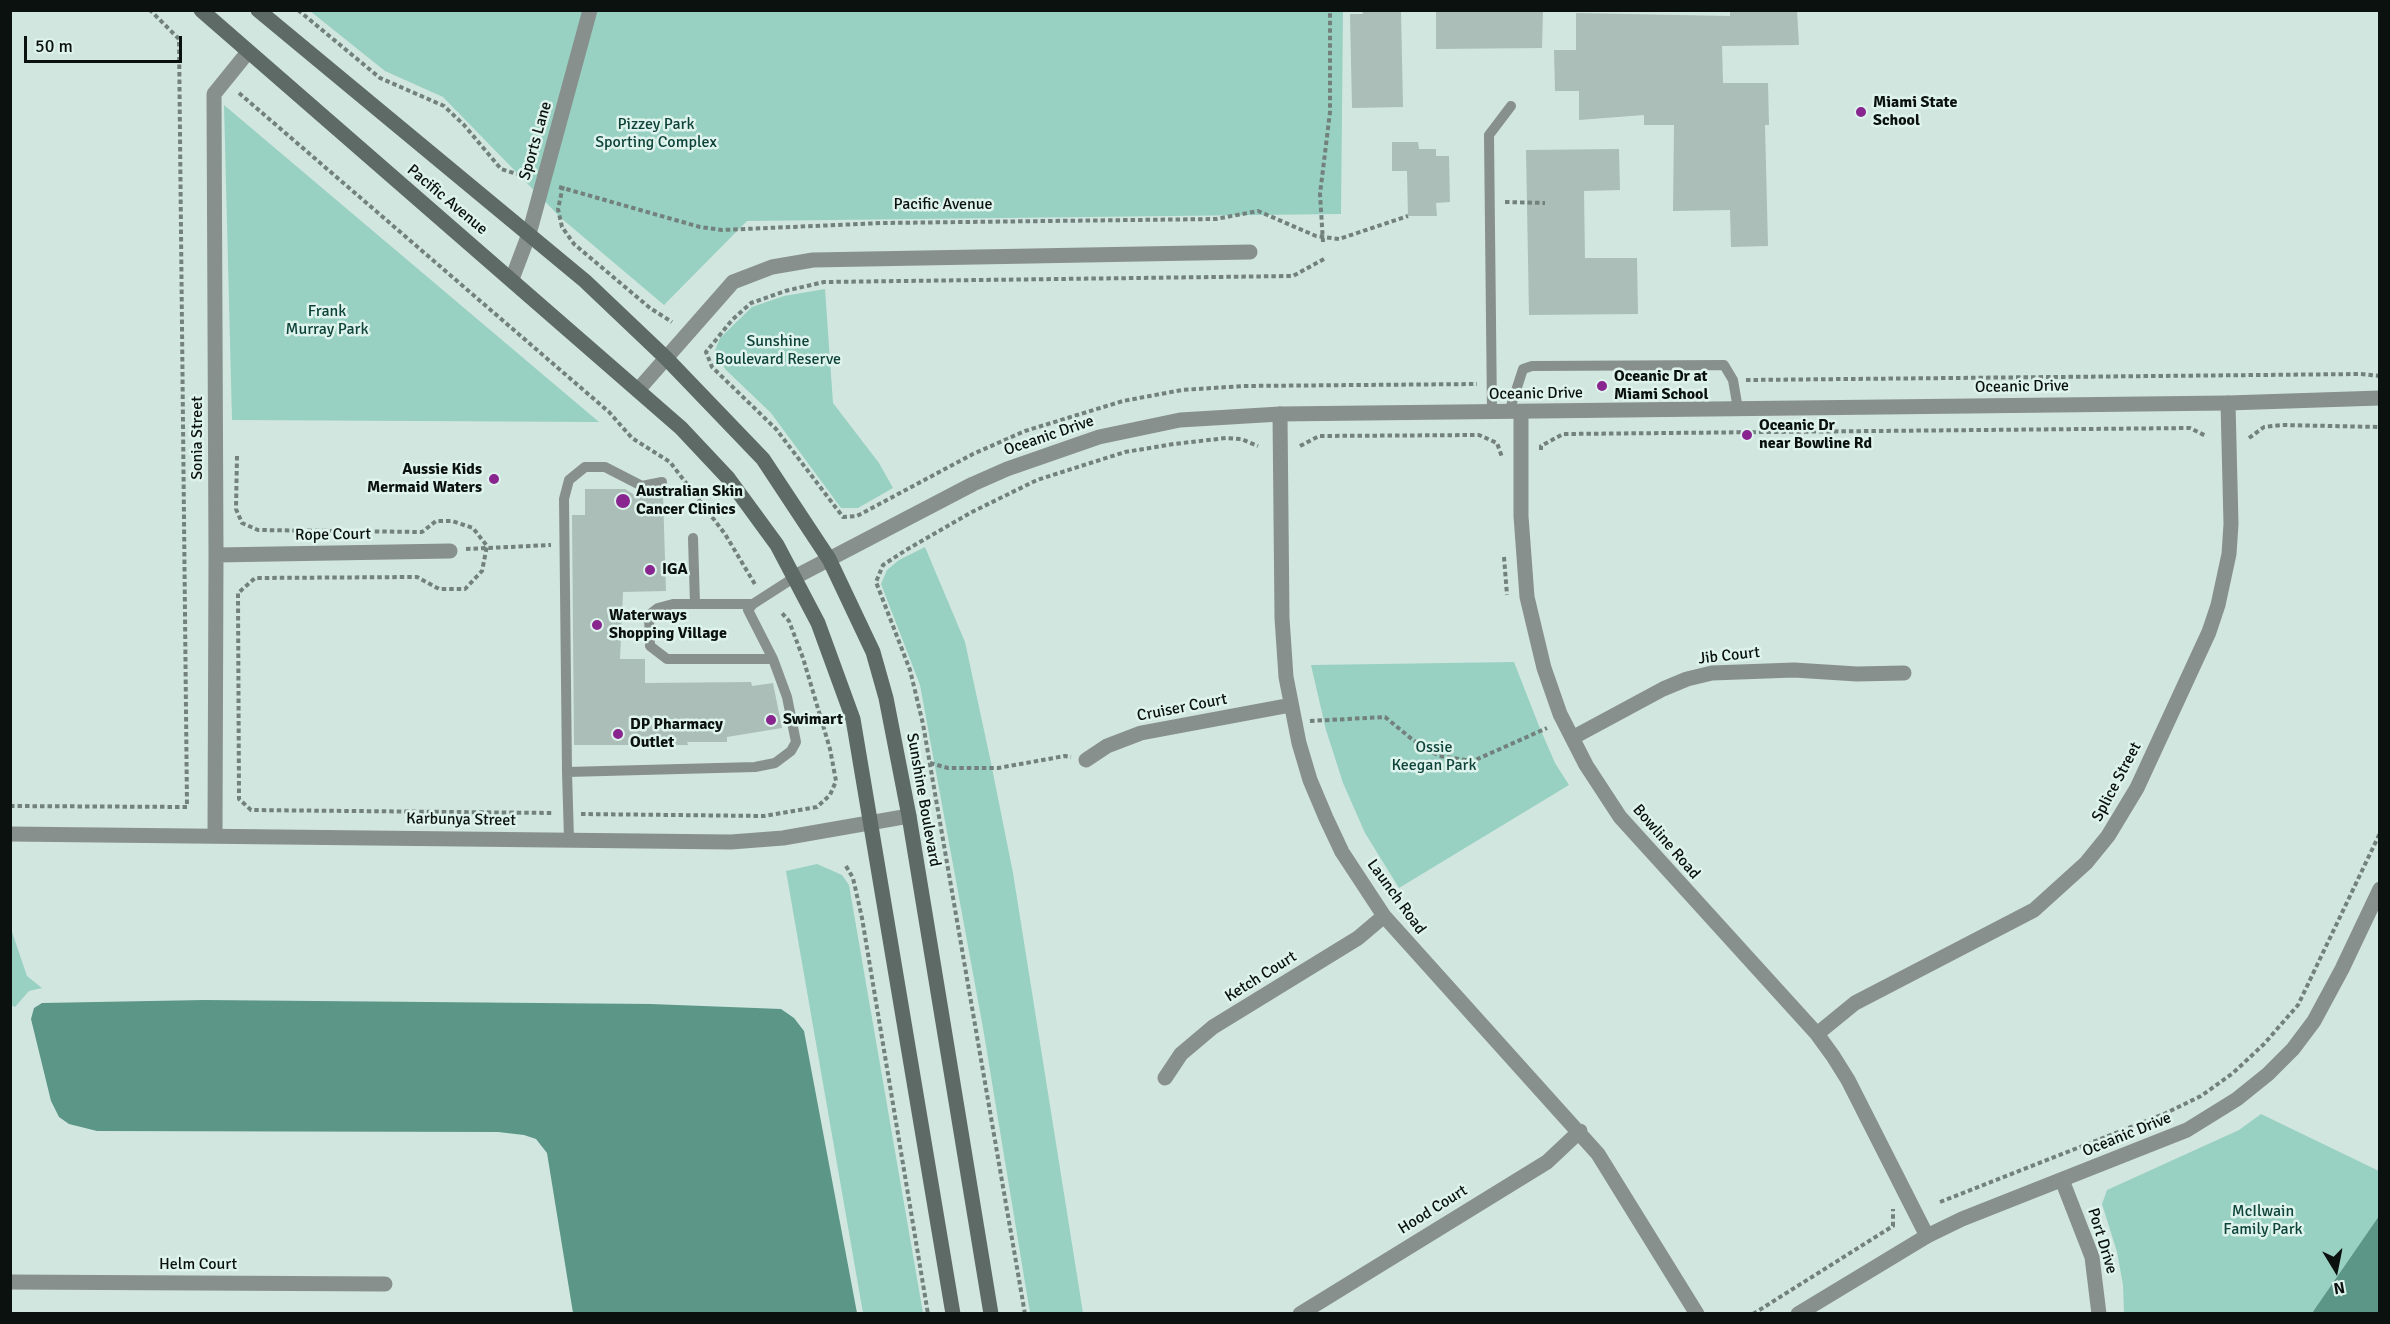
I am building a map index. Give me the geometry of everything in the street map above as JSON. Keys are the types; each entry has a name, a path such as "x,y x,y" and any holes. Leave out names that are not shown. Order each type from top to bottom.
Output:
{"main road":[{"name":"Pacific Avenue","path":"201,10 638,390"},
{"name":"Pacific Avenue","path":"258,10 585,281 666,358"},
{"name":"Sunshine Boulevard","path":"666,358 736,428 763,459 829,560 873,652 886,698 909,816 991,1314"},
{"path":"638,390 681,428 728,478 777,545 818,622 853,719 953,1314"}],"street":[{"name":"Sports Lane","path":"512,279 529,234 590,10"},
{"name":"Sonia Street","path":"214,835 216,555 214,94 248,52"},
{"path":"638,390 733,282 772,267 813,260 1250,252"},
{"name":"Oceanic Drive","path":"795,577 973,483 1052,451 1109,435 1170,422 1221,416 2228,403 2379,398"},
{"name":"Oceanic Drive","path":"2347,399 2379,407"},
{"name":"Splice Street","path":"1817,1034 1855,1003 2034,910 2086,863 2114,828 2142,777 2209,632 2218,605 2229,554 2230,534 2228,403"},
{"name":"Bowline Road","path":"1515,412 1527,597 1544,668 1560,714 1572,738 1600,788 1639,841 1817,1034 1848,1080 1927,1236"},
{"name":"Launch Road","path":"1280,414 1282,618 1291,705 1310,780 1326,818 1342,852 1384,916 1580,1131 1598,1154 1697,1314"},
{"name":"Rope Court","path":"216,555 450,551"},
{"name":"Jib Court","path":"1572,738 1663,689 1687,679 1712,674 1794,670 1857,674 1904,673"},
{"name":"Cruiser Court","path":"1086,760 1107,746 1141,733 1291,705"},
{"name":"Karbunya Street","path":"10,834 731,842 783,838 909,816"},
{"name":"Oceanic Drive","path":"1798,1314 1927,1236 2187,1130 2237,1100 2293,1049 2314,1021 2342,969 2379,889"},
{"name":"Ketch Court","path":"1165,1078 1181,1054 1213,1027 1358,938 1384,916"},
{"name":"Hood Court","path":"1300,1314 1548,1162 1580,1131"},
{"name":"Port Drive","path":"2062,1180 2092,1257 2099,1314"},
{"name":"Helm Court","path":"10,1282 385,1284"}],"lane":[{"path":"1492,413 1489,135 1511,106"},
{"path":"1515,412 1523,369 1532,366 1724,365 1733,380 1738,409"},
{"path":"569,840 564,500 569,480 585,467 605,467 642,486 662,482"},
{"path":"693,538 695,604"},
{"path":"773,659 667,659 657,654 650,646 649,615 658,608 673,604 750,607 795,577"},
{"path":"567,772 755,766 783,759 796,742 787,697 750,607"}],"path":[{"path":"10,806 187,807 179,39 150,10"},
{"path":"298,10 380,78 444,106 464,125 501,169 517,174"},
{"path":"1330,10 1330,112 1320,194 1324,240 1339,239 1408,216"},
{"path":"239,93 609,412 632,438 670,462 725,534 756,586"},
{"name":"Pacific Avenue","path":"672,322 650,309 574,244 562,227 558,209 561,187 699,227 722,230 882,223 1216,219 1258,212 1324,240"},
{"path":"1490,202 1545,202"},
{"path":"843,517 776,429 712,367 706,352 732,320 751,303 785,291 824,282 1293,276 1324,259"},
{"path":"2249,438 2264,427 2282,425 2379,427"},
{"path":"1541,458 1541,446 1563,434 2190,428 2206,436"},
{"path":"1300,446 1318,436 1479,435 1497,443 1502,464"},
{"path":"1025,1314 930,763 910,670 876,582 883,565 1003,496 1037,480 1125,452 1226,438 1241,439 1258,446"},
{"path":"237,456 236,509 242,523 258,530 422,531 436,521 452,520 473,528 488,546"},
{"path":"450,551 488,546 564,545"},
{"path":"488,546 482,572 465,590 439,590 417,576 255,579 237,593 239,799 251,810 764,816 817,807 830,795 836,781 830,749 803,658 789,621 781,612"},
{"path":"1504,555 1509,601"},
{"path":"1294,723 1385,717 1413,740 1439,756 1473,761 1547,728"},
{"path":"1543,718 1552,737"},
{"path":"930,763 948,768 998,768 1065,756 1086,760"},
{"path":"1940,1202 2164,1114 2201,1095 2233,1073 2264,1044 2298,1005 2379,833"},
{"path":"846,866 853,878 862,918 928,1314"},
{"path":"1753,1314 1893,1226 1893,1202"}],"green space":[{"name":"Pizzey Park Sporting Complex","path":"310,11 1343,11 1341,214 747,221 664,305 561,218 443,97 385,71"},
{"name":"Frank Murray Park","path":"224,105 599,422 232,420"},
{"name":"Sunshine Boulevard Reserve","path":"825,289 833,403 879,463 893,488 858,508 841,508 771,413 726,370 714,353 720,338 752,307 784,296"},
{"path":"925,547 965,642 990,758 1013,873 1083,1313 1030,1313 983,1028 920,685 881,584 887,570 899,560"},
{"name":"Ossie Keegan Park","path":"1514,662 1555,763 1569,785 1399,888 1365,833 1343,783 1326,730 1311,665"},
{"path":"817,864 842,875 849,885 923,1313 863,1313 786,871"},
{"path":"11,929 27,976 42,988 29,991 15,1007 11,1005"},
{"name":"McIlwain Family Park","path":"2261,1114 2379,1171 2379,1216 2312,1313 2124,1313 2123,1285 2117,1252 2102,1204 2107,1190 2239,1130"}],"shaded area":[{"path":"204,1000 651,1004 781,1009 794,1018 804,1031 857,1313 573,1313 547,1153 536,1139 524,1135 498,1132 97,1131 69,1124 59,1117 51,1101 31,1019 34,1008 42,1003"},
{"path":"2379,1216 2379,1313 2312,1313 2370,1229"}],"building":[{"path":"1362,10 1401,10 1403,107 1352,108 1350,14 1363,14"},
{"path":"1436,10 1543,10 1542,48 1436,49"},
{"path":"1730,10 1797,10 1799,45 1722,46 1723,83 1768,83 1769,125 1765,125 1768,246 1731,247 1730,210 1673,211 1674,125 1644,125 1644,115 1579,120 1579,91 1555,91 1554,50 1576,50 1576,13 1730,16"},
{"path":"1392,142 1418,142 1419,149 1436,149 1436,156 1449,156 1450,202 1436,203 1437,216 1408,216 1407,171 1392,171"},
{"path":"1619,149 1620,190 1584,191 1585,258 1637,258 1638,314 1529,315 1526,150"},
{"name":"Waterways Shopping Village","path":"585,489 625,489 636,496 663,496 666,591 623,592 620,659 645,659 645,683 751,682 752,686 773,683 782,728 727,737 727,742 687,742 688,745 574,745 572,515 585,515"}],"place":[{"name":"Miami State School","path":"1861,112"},
{"name":"Oceanic Dr at Miami School","path":"1602,386"},
{"name":"Oceanic Dr near Bowline Rd","path":"1747,435"},
{"name":"Aussie Kids Mermaid Waters","path":"494,479"},
{"name":"Australian Skin Cancer Clinics","path":"623,501"},
{"name":"IGA","path":"650,570"},
{"name":"Waterways Shopping Village","path":"597,625"},
{"name":"Swimart","path":"771,720"},
{"name":"DP Pharmacy Outlet","path":"618,734"}]}
